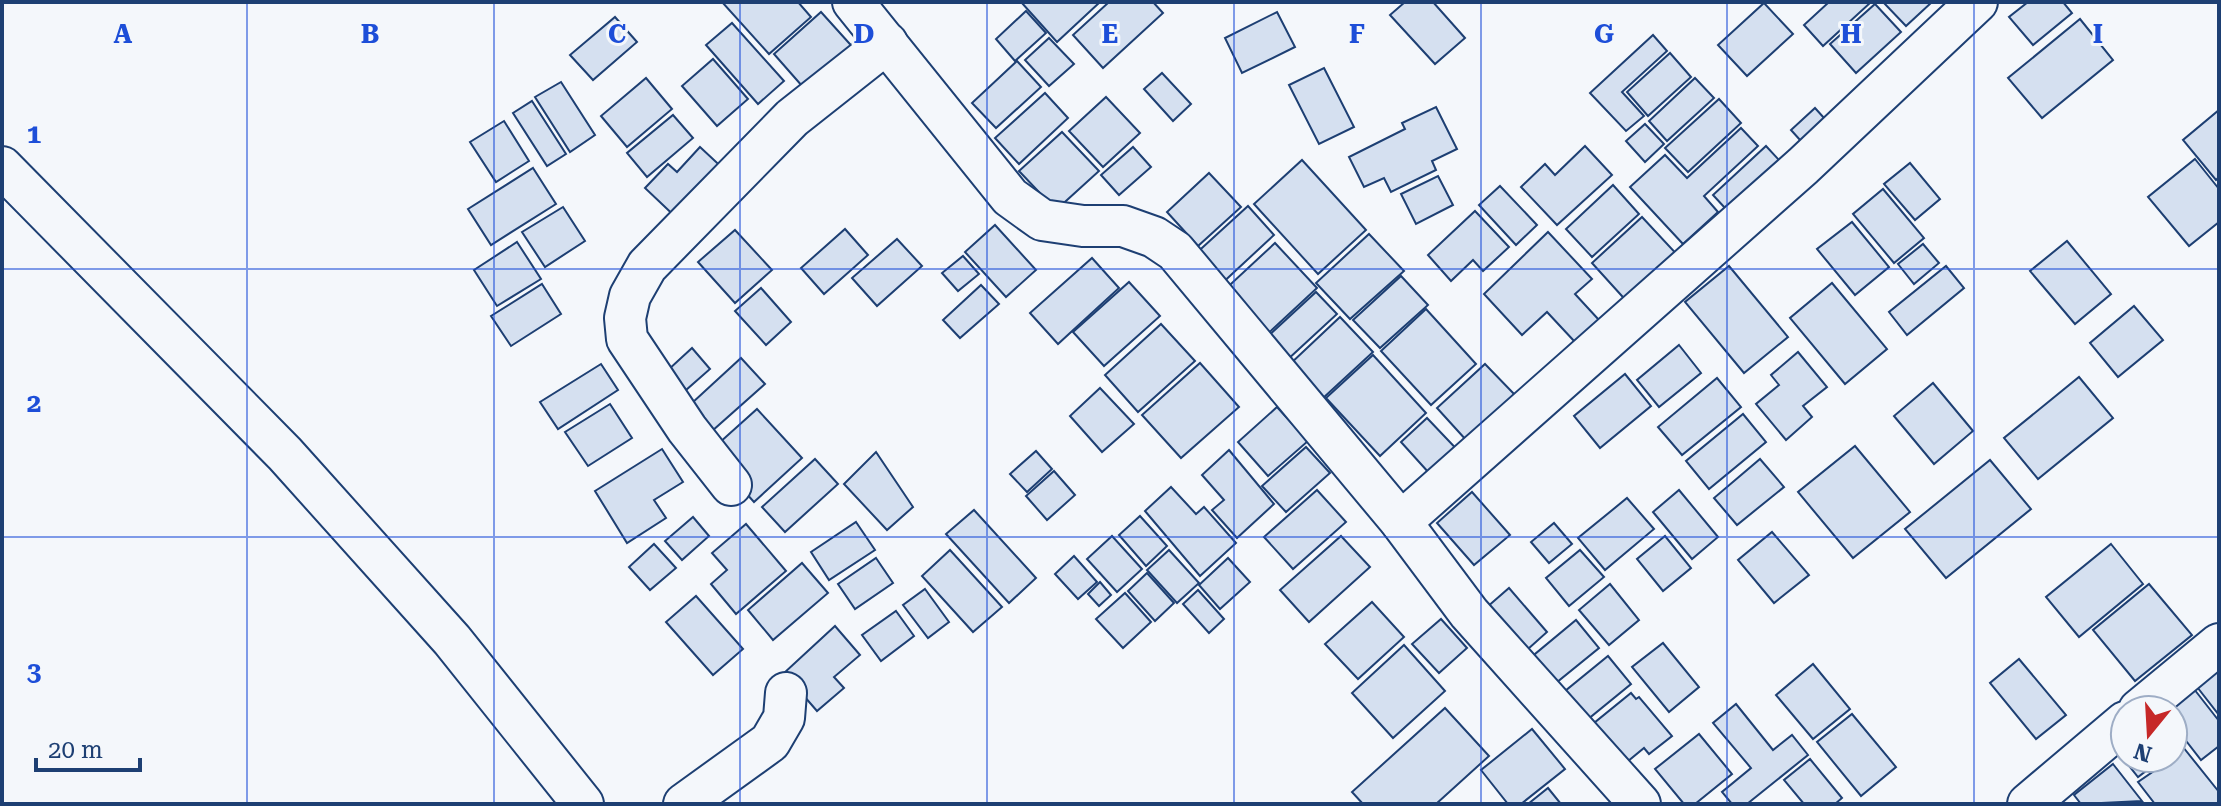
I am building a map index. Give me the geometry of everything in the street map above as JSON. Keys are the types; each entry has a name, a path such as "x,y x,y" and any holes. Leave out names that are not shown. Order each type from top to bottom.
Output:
{"street":[{"path":"853,2 1010,197 1025,209 1058,224 1123,226 1154,237 1175,251 1401,522 1469,613 1640,804"},
{"path":"1401,522 1803,166 1977,2"},
{"path":"731,485 687,429 627,339 625,318 630,296 647,266 792,118 887,43"},
{"path":"2,167 285,454 452,640 583,804"},
{"path":"2158,694 2219,644"},
{"path":"684,804 770,742 784,718 786,693"},
{"path":"2028,804 2109,736"}],"building":[{"path":"722,2 798,2 811,17 769,54"},
{"path":"1021,2 1100,2 1057,42"},
{"path":"1109,2 1153,2 1163,13 1103,68 1073,35"},
{"path":"1405,2 1433,2 1465,38 1435,64 1390,15"},
{"path":"1829,2 1870,3 1823,46 1804,25"},
{"path":"1883,2 1932,2 1906,26"},
{"path":"2028,2 2063,2 2072,13 2033,45 2009,17"},
{"path":"1764,3 1793,34 1747,76 1718,45"},
{"path":"1875,4 1901,32 1856,73 1830,44"},
{"path":"1026,11 1046,33 1015,61 996,39"},
{"path":"821,12 858,53 810,95 774,54"},
{"path":"1277,12 1295,47 1242,73 1225,38"},
{"path":"615,17 637,42 593,80 570,55"},
{"path":"2080,19 2113,60 2042,118 2008,78"},
{"path":"732,23 784,81 758,104 706,45"},
{"path":"1653,35 1667,51 1622,92 1644,116 1626,131 1590,93"},
{"path":"1049,38 1074,64 1049,86 1025,60"},
{"path":"1670,53 1691,77 1648,116 1627,92"},
{"path":"713,59 748,99 717,126 682,86"},
{"path":"1017,61 1041,87 996,128 972,103"},
{"path":"1324,68 1354,127 1319,144 1289,85"},
{"path":"1162,73 1191,104 1173,121 1144,89"},
{"path":"646,78 672,109 627,147 601,116"},
{"path":"1695,78 1714,98 1667,141 1649,121"},
{"path":"561,82 595,135 570,152 535,97"},
{"path":"1045,93 1068,118 1019,164 995,138"},
{"path":"1106,97 1140,133 1103,167 1069,131"},
{"path":"1719,99 1741,123 1688,172 1665,148"},
{"path":"532,101 566,154 547,166 513,113"},
{"path":"1436,107 1457,149 1432,161 1436,170 1391,192 1384,178 1364,187 1349,157 1405,129 1402,123"},
{"path":"1815,108 1834,129 1810,151 1791,130"},
{"path":"2219,110 2219,177 2216,180 2183,140"},
{"path":"673,115 693,138 647,177 627,153"},
{"path":"504,121 529,161 496,182 470,142"},
{"path":"1645,124 1664,144 1645,162 1626,141"},
{"path":"1741,128 1758,146 1704,196 1718,212 1683,244 1630,187 1665,155 1687,178"},
{"path":"1062,132 1099,171 1056,210 1019,171"},
{"path":"1585,146 1612,175 1557,225 1521,187 1545,164 1555,175"},
{"path":"1766,146 1791,173 1738,222 1713,195"},
{"path":"700,147 729,174 682,223 645,188 668,164 677,172"},
{"path":"1133,147 1151,167 1119,195 1101,175"},
{"path":"2195,159 2219,189 2219,222 2189,246 2148,197"},
{"path":"1302,160 1366,230 1318,274 1254,204"},
{"path":"1910,163 1940,199 1915,220 1884,184"},
{"path":"533,168 556,204 491,245 468,209"},
{"path":"1209,173 1241,207 1198,246 1167,212"},
{"path":"1438,176 1453,205 1416,224 1401,194"},
{"path":"1613,185 1639,214 1592,257 1566,229"},
{"path":"1500,186 1537,225 1516,245 1479,205"},
{"path":"1883,189 1924,238 1894,263 1853,214"},
{"path":"1248,206 1274,235 1218,287 1191,258"},
{"path":"563,207 585,241 545,267 522,232"},
{"path":"1475,211 1509,247 1483,271 1473,260 1451,281 1428,255"},
{"path":"1642,217 1682,260 1631,306 1592,263"},
{"path":"1852,222 1889,267 1855,295 1817,249"},
{"path":"995,225 1036,270 1006,297 965,252"},
{"path":"845,229 868,255 824,294 801,268"},
{"path":"735,230 772,270 735,303 698,262"},
{"path":"1548,232 1592,279 1575,294 1599,320 1575,342 1547,312 1522,335 1484,294"},
{"path":"1369,234 1404,271 1350,319 1316,283"},
{"path":"897,239 922,266 877,306 852,278"},
{"path":"2067,241 2111,294 2075,324 2030,271"},
{"path":"517,242 541,279 497,306 474,270"},
{"path":"1275,243 1317,288 1260,341 1218,296"},
{"path":"1923,244 1939,263 1914,284 1898,264"},
{"path":"963,256 979,274 958,291 942,273"},
{"path":"1092,258 1119,288 1058,344 1030,313"},
{"path":"1729,266 1788,337 1744,373 1685,302"},
{"path":"1946,266 1964,288 1907,335 1889,312"},
{"path":"1401,276 1428,305 1380,348 1353,320"},
{"path":"1129,282 1160,316 1104,366 1073,332"},
{"path":"1832,283 1887,349 1845,384 1790,318"},
{"path":"542,284 561,314 511,346 491,316"},
{"path":"981,285 999,304 960,338 943,320"},
{"path":"761,288 791,322 766,345 735,311"},
{"path":"1316,292 1337,314 1286,361 1266,338"},
{"path":"2134,306 2163,340 2118,377 2090,343"},
{"path":"1426,309 1476,364 1431,405 1381,351"},
{"path":"1340,317 1373,352 1322,399 1289,365"},
{"path":"1161,324 1195,361 1138,412 1105,375"},
{"path":"1679,345 1701,373 1659,407 1637,380"},
{"path":"692,348 710,369 686,390 668,370"},
{"path":"1798,352 1827,387 1803,406 1812,417 1786,440 1756,404 1779,385 1771,375"},
{"path":"1373,355 1426,413 1380,456 1326,398"},
{"path":"741,358 765,384 703,439 680,414"},
{"path":"1200,363 1239,407 1181,458 1142,415"},
{"path":"601,364 618,390 558,429 540,402"},
{"path":"1485,364 1516,396 1467,441 1437,408"},
{"path":"1625,374 1651,406 1600,448 1574,416"},
{"path":"2079,377 2113,418 2038,479 2004,438"},
{"path":"1717,378 1741,407 1682,455 1658,427"},
{"path":"1933,383 1973,431 1934,464 1894,416"},
{"path":"1100,388 1134,424 1102,452 1070,416"},
{"path":"610,404 632,438 588,466 565,432"},
{"path":"1277,407 1308,441 1268,476 1238,442"},
{"path":"757,409 802,458 754,502 709,452"},
{"path":"1743,414 1766,442 1709,489 1686,461"},
{"path":"1427,418 1466,459 1439,484 1401,442"},
{"path":"1855,446 1910,512 1853,558 1798,492"},
{"path":"1306,447 1330,473 1286,512 1262,486"},
{"path":"662,449 683,482 654,500 666,518 627,543 595,491"},
{"path":"1229,450 1274,504 1237,538 1212,510 1224,500 1202,475"},
{"path":"1036,451 1052,469 1027,492 1010,474"},
{"path":"876,452 913,507 887,530 844,484"},
{"path":"815,459 838,484 785,532 762,507"},
{"path":"1760,459 1784,487 1737,525 1714,498"},
{"path":"1990,460 2031,509 1946,578 1905,529"},
{"path":"1054,471 1075,495 1047,520 1026,496"},
{"path":"1171,487 1196,514 1204,507 1236,543 1200,576 1145,511"},
{"path":"1317,490 1346,522 1293,569 1264,537"},
{"path":"1679,490 1718,537 1692,559 1653,512"},
{"path":"1472,492 1510,535 1474,565 1437,523"},
{"path":"1627,498 1654,529 1605,570 1578,538"},
{"path":"974,510 1036,578 1009,603 946,534"},
{"path":"1140,516 1167,546 1146,566 1119,535"},
{"path":"693,517 709,536 682,560 665,541"},
{"path":"856,522 875,550 829,580 811,552"},
{"path":"1554,523 1572,544 1549,563 1531,542"},
{"path":"746,524 786,571 736,614 711,584 727,570 712,553"},
{"path":"1772,532 1809,575 1774,603 1738,560"},
{"path":"1112,536 1142,569 1117,592 1087,559"},
{"path":"1341,536 1370,567 1309,622 1280,590"},
{"path":"1665,536 1691,568 1663,591 1637,559"},
{"path":"654,544 676,568 650,590 629,567"},
{"path":"2111,544 2143,584 2079,637 2046,597"},
{"path":"950,550 1002,607 973,632 922,576"},
{"path":"1169,550 1199,583 1177,603 1147,570"},
{"path":"1580,550 1604,577 1569,606 1546,578"},
{"path":"1074,556 1097,582 1078,599 1055,574"},
{"path":"876,558 893,583 855,609 838,584"},
{"path":"1228,558 1250,582 1220,609 1199,585"},
{"path":"802,563 828,593 773,640 748,610"},
{"path":"1147,573 1174,603 1155,621 1128,591"},
{"path":"1100,582 1111,595 1099,606 1088,594"},
{"path":"1610,584 1639,620 1609,645 1579,610"},
{"path":"2149,584 2192,635 2135,681 2093,630"},
{"path":"1509,588 1547,632 1517,659 1479,614"},
{"path":"925,589 949,622 928,638 903,605"},
{"path":"1198,590 1224,619 1209,633 1183,604"},
{"path":"1125,593 1151,622 1123,648 1096,619"},
{"path":"696,596 743,649 713,675 666,622"},
{"path":"1372,602 1404,637 1358,679 1325,644"},
{"path":"896,611 914,636 881,661 862,635"},
{"path":"1441,619 1467,648 1439,673 1412,644"},
{"path":"1576,620 1599,648 1546,691 1523,664"},
{"path":"835,626 860,655 834,677 844,688 817,711 784,673"},
{"path":"1663,643 1699,687 1669,712 1632,667"},
{"path":"1404,645 1445,691 1393,738 1352,693"},
{"path":"1608,656 1631,684 1582,724 1559,696"},
{"path":"2019,659 2066,715 2036,739 1990,683"},
{"path":"1813,664 1850,709 1813,739 1776,695"},
{"path":"2219,664 2219,715 2194,683"},
{"path":"2194,689 2219,721 2219,746 2201,760 2189,745 2188,694"},
{"path":"1631,693 1636,699 1639,697 1672,736 1649,754 1644,748 1616,771 1583,732"},
{"path":"1736,704 1773,750 1792,735 1808,755 1747,804 1732,804 1722,792 1751,768 1713,723"},
{"path":"1445,708 1489,756 1436,804 1363,804 1352,792"},
{"path":"1852,714 1896,767 1861,796 1817,742"},
{"path":"1532,729 1565,769 1521,804 1508,804 1481,770"},
{"path":"1699,734 1732,774 1695,804 1684,804 1655,769"},
{"path":"2189,754 2219,792 2219,804 2155,804 2138,782 2150,774 2189,774"},
{"path":"1810,759 1842,798 1835,804 1804,804 1784,780"},
{"path":"2109,767 2109,774 2121,774 2142,801 2081,804 2074,795"},
{"path":"1548,788 1561,804 1528,804"}]}
